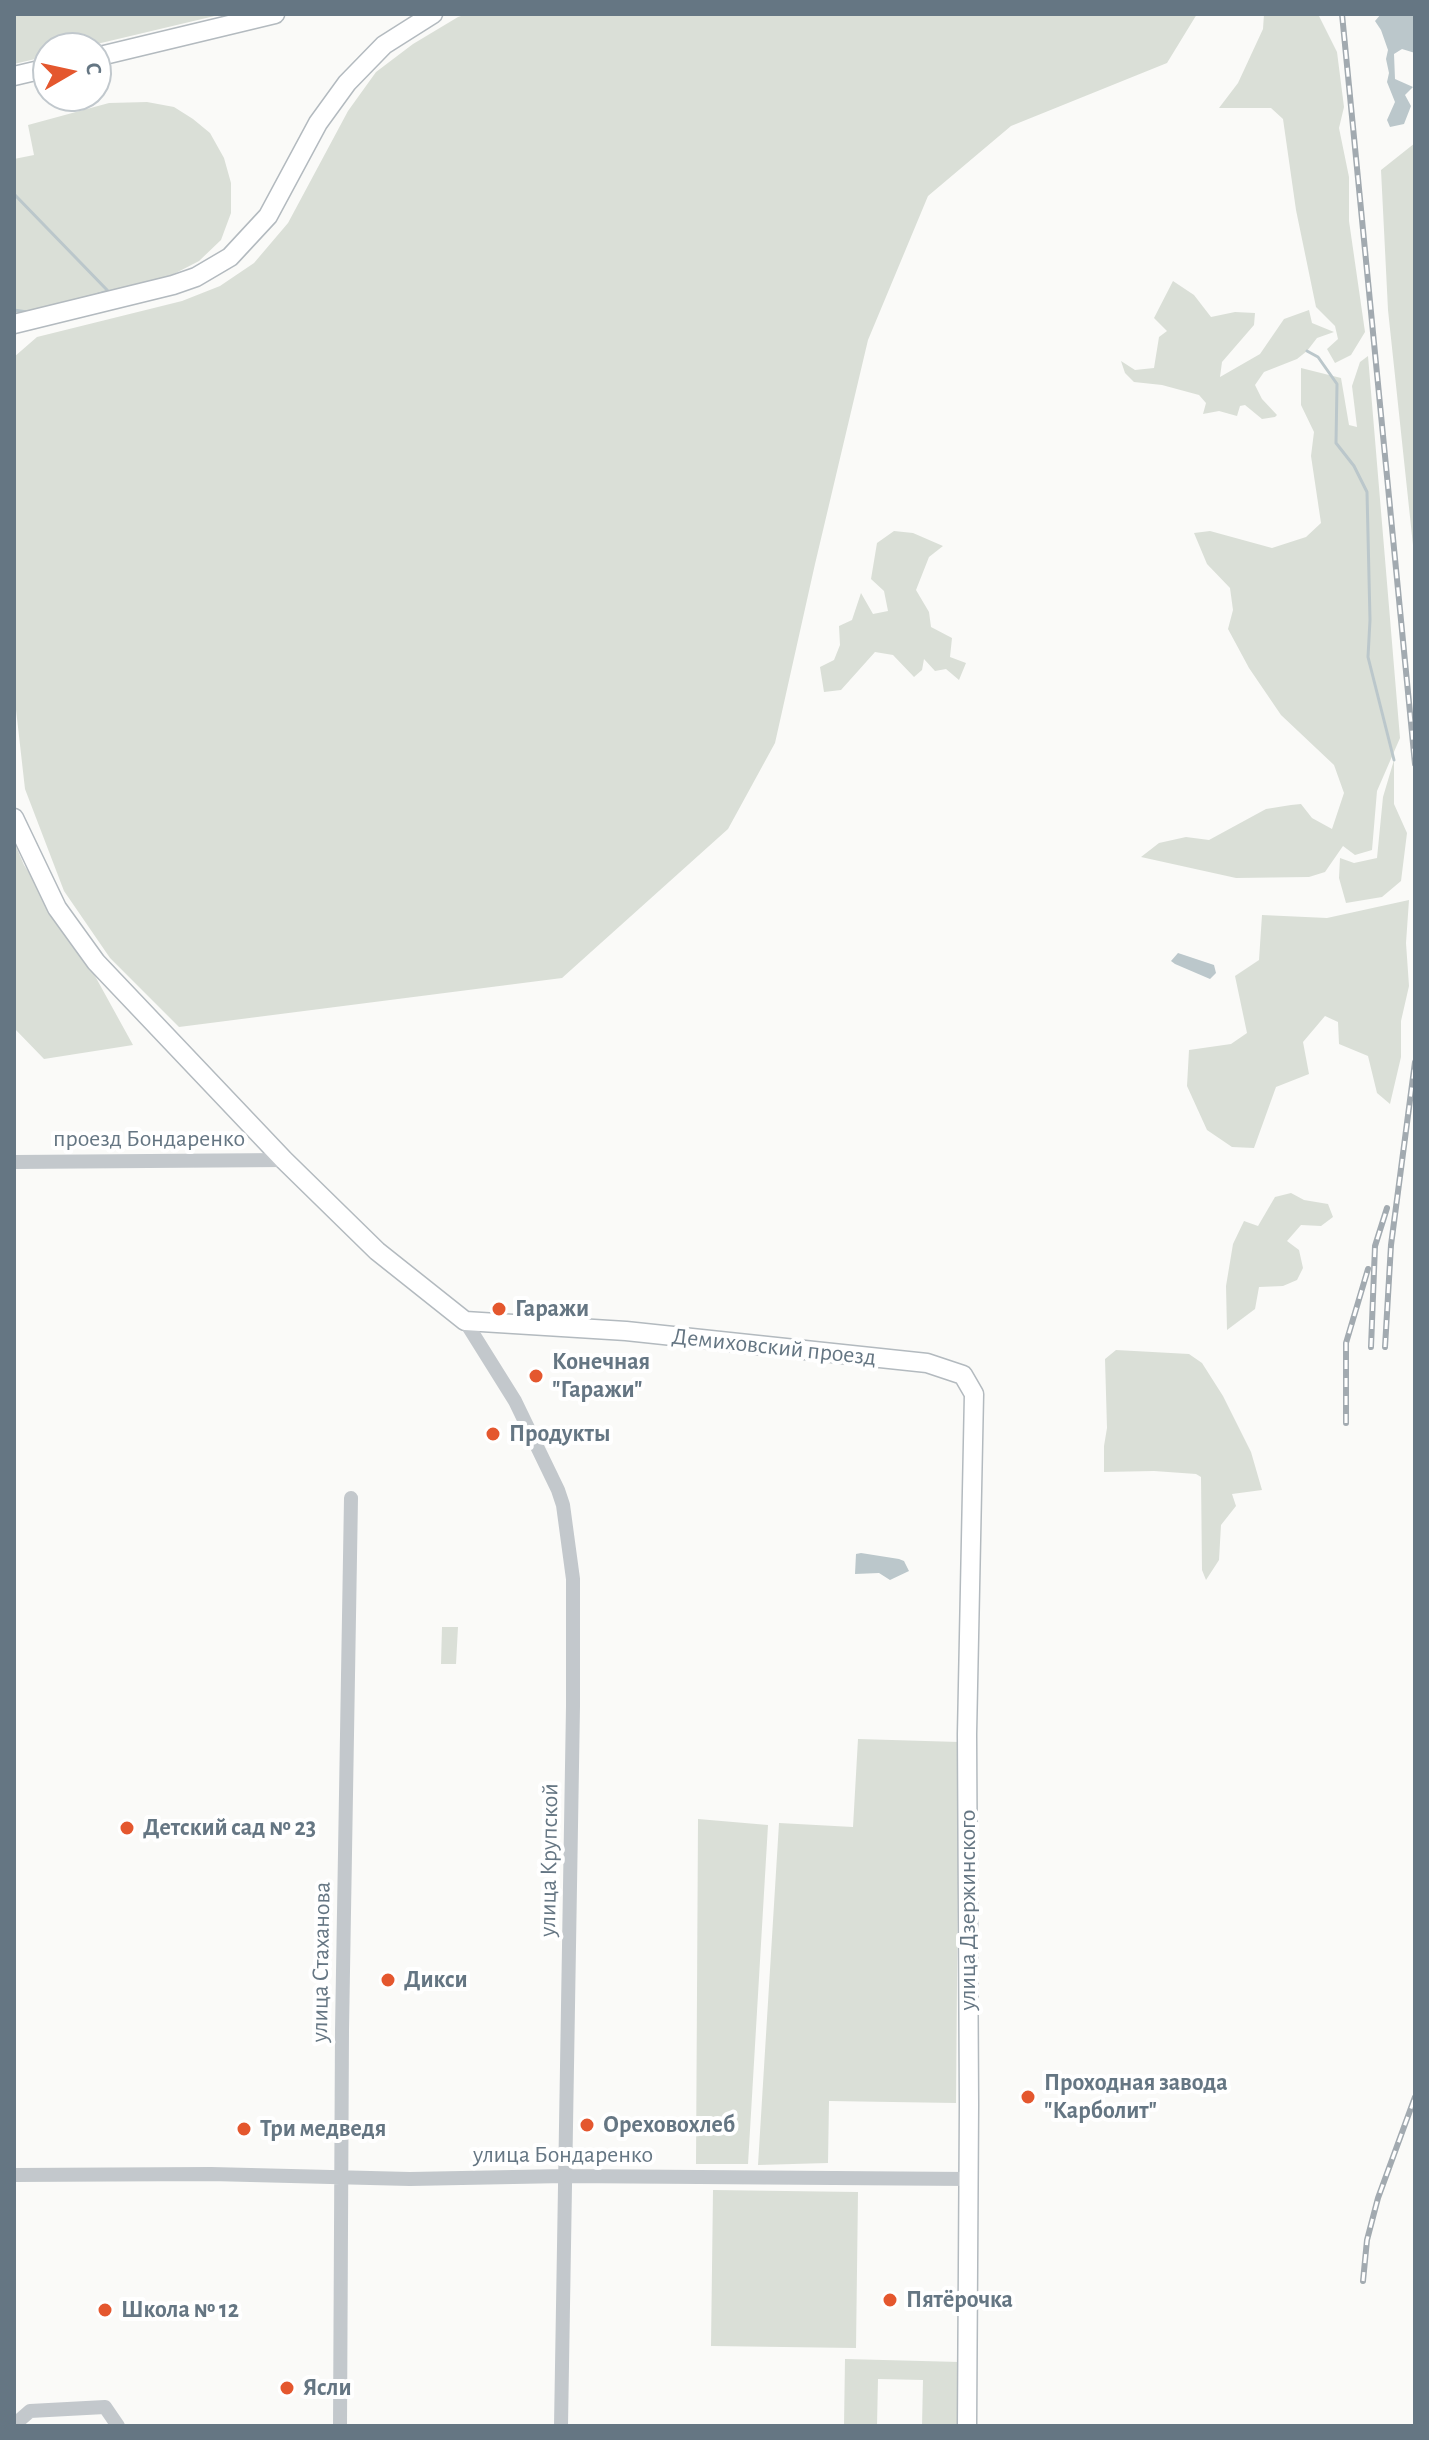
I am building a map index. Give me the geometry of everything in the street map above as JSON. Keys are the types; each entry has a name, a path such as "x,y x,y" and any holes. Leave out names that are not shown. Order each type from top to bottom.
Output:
{"main road":[{"path":"112,53 275,14"},
{"path":"14,324 173,285 196,277 230,257 268,216 318,123 347,83 384,45 433,14"},
{"path":"14,818 57,908 96,962 284,1160 377,1251 465,1321"},
{"name":"Демиховский проезд","path":"465,1321 626,1331 927,1363 963,1375 974,1394"},
{"name":"улица Дзержинского","path":"967,2426 967,1734 974,1394"}],"street":[{"name":"проезд Бондаренко","path":"14,1162 284,1160"},
{"name":"улица Крупской","path":"465,1321 515,1401 558,1490 563,1505 573,1579 561,2426"},
{"name":"улица Стаханова","path":"340,2426 351,1498"},
{"name":"улица Бондаренко","path":"14,2175 968,2179"},
{"path":"14,2425 30,2411 105,2407 118,2426"}],"shaded area":[{"path":"14,14 223,14 112,40 112,32 32,32 32,60 14,64"},
{"path":"467,14 1197,14 1167,63 1011,126 928,196 868,340 775,743 728,829 562,978 179,1027 110,958 64,891 25,789 14,692 14,357 37,337 182,301 220,286 254,263 288,223 348,111 376,72 413,44"},
{"path":"1264,14 1318,14 1337,52 1344,107 1339,128 1349,177 1349,221 1365,332 1351,355 1335,363 1327,349 1338,339 1335,326 1316,307 1296,210 1283,119 1271,108 1219,108 1238,83 1263,29"},
{"path":"1381,14 1415,14 1415,53 1402,49 1394,54 1395,79 1413,87 1405,95 1411,106 1404,124 1390,127 1387,120 1395,102 1387,82 1388,50 1375,21"},
{"path":"147,102 174,107 210,133 224,158 231,183 231,213 221,240 199,261 140,287 14,315 14,159 34,155 28,125 76,112 112,112 112,103"},
{"path":"1415,143 1415,564 1388,310 1381,170"},
{"path":"1173,281 1194,295 1211,317 1235,312 1255,313 1254,325 1222,362 1220,377 1260,354 1284,319 1309,310 1312,323 1334,332 1317,338 1297,359 1264,372 1255,385 1262,399 1277,415 1275,417 1262,419 1245,405 1240,406 1237,416 1219,411 1203,414 1206,403 1199,395 1162,385 1134,382 1125,373 1121,361 1135,370 1154,368 1159,337 1167,331 1154,318"},
{"path":"1368,356 1400,738 1377,791 1372,850 1355,855 1343,846 1325,872 1309,877 1236,878 1141,857 1159,843 1186,837 1209,840 1266,809 1291,805 1301,804 1312,818 1332,829 1344,793 1334,765 1281,715 1249,668 1228,629 1233,610 1230,588 1207,564 1194,533 1210,531 1272,548 1306,537 1321,523 1311,456 1314,432 1301,405 1301,368 1341,378 1349,425 1357,427 1352,386 1360,362"},
{"path":"894,531 913,533 943,546 929,557 916,590 929,612 931,627 952,638 950,657 966,663 959,680 946,669 935,671 924,659 922,670 914,677 893,655 875,652 841,690 824,692 820,667 834,660 840,645 839,626 852,620 861,593 873,614 888,611 884,591 871,579 877,543"},
{"path":"1394,760 1394,804 1407,833 1401,881 1382,897 1346,903 1339,878 1340,858 1354,863 1377,858 1383,797"},
{"path":"14,842 24,865 84,956 133,1045 44,1059 14,1028"},
{"path":"1409,900 1406,943 1409,986 1401,1021 1401,1057 1390,1104 1377,1093 1368,1056 1339,1044 1338,1022 1325,1016 1303,1042 1309,1074 1276,1087 1254,1148 1232,1147 1207,1130 1187,1086 1189,1050 1231,1044 1247,1033 1235,976 1259,960 1262,915 1327,918"},
{"path":"1178,953 1214,965 1216,973 1210,979 1175,964 1171,961"},
{"path":"1291,1193 1304,1200 1328,1204 1333,1217 1321,1226 1301,1225 1287,1241 1299,1250 1303,1268 1297,1280 1283,1286 1259,1287 1255,1309 1227,1330 1226,1286 1233,1244 1244,1221 1258,1226 1275,1197"},
{"path":"1116,1350 1189,1354 1202,1363 1223,1396 1251,1452 1262,1490 1232,1494 1236,1506 1221,1525 1219,1560 1206,1580 1202,1570 1201,1477 1154,1471 1104,1472 1107,1428 1105,1359"},
{"path":"856,1554 899,1559 904,1561 909,1571 890,1580 879,1573 855,1574"},
{"path":"442,1627 458,1627 456,1664 441,1664"},
{"path":"858,1739 959,1742 956,2103 829,2101 828,2163 758,2165 779,1823 853,1827"},
{"path":"698,1819 768,1825 748,2164 696,2164"},
{"path":"713,2190 858,2192 856,2348 711,2346"},
{"path":"845,2359 960,2362 957,2426 922,2426 923,2380 878,2379 877,2426 844,2426"}],"waterway":[{"path":"14,194 108,291 96,295"},
{"path":"14,310 27,312"},
{"path":"1307,351 1318,357 1337,384 1336,443 1354,466 1367,492 1368,657 1394,760"}],"railway":[{"path":"1342,14 1415,764"},
{"path":"1385,1347 1391,1245 1415,1062"},
{"path":"1371,1347 1375,1246 1387,1208"},
{"path":"1346,1423 1346,1343 1368,1269"},
{"path":"1363,2281 1367,2240 1378,2198 1415,2097"}],"place":[{"name":"Гаражи","path":"499,1309"},
{"name":"Конечная \"Гаражи\"","path":"536,1376"},
{"name":"Продукты","path":"493,1434"},
{"name":"Детский сад № 23","path":"127,1828"},
{"name":"Дикси","path":"388,1980"},
{"name":"Проходная завода \"Карболит\"","path":"1028,2097"},
{"name":"Ореховохлеб","path":"587,2125"},
{"name":"Три медведя","path":"244,2129"},
{"name":"Пятёрочка","path":"890,2300"},
{"name":"Школа № 12","path":"105,2310"},
{"name":"Ясли","path":"287,2388"}]}
